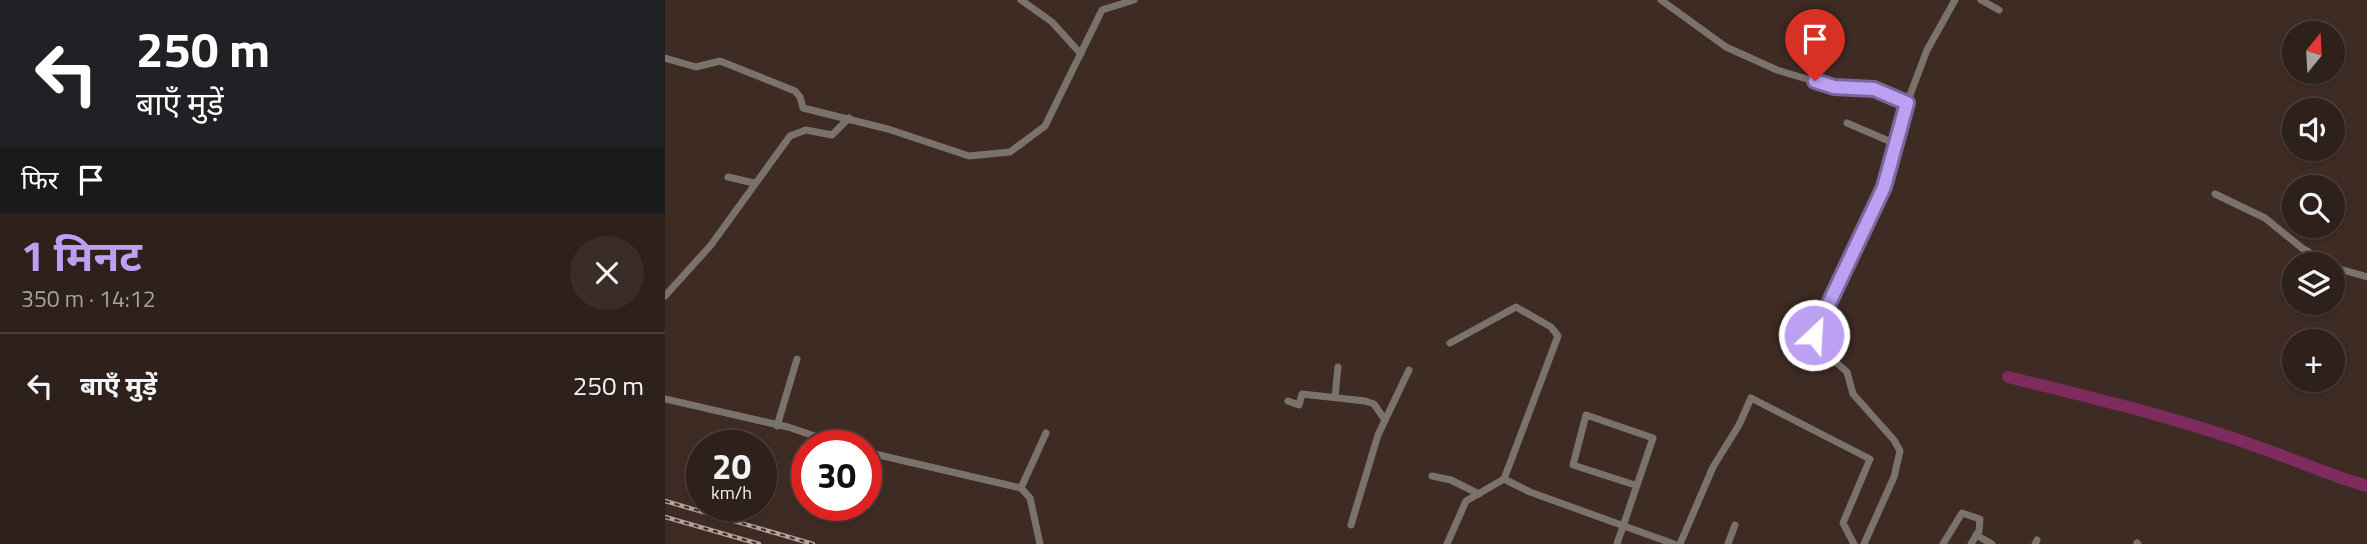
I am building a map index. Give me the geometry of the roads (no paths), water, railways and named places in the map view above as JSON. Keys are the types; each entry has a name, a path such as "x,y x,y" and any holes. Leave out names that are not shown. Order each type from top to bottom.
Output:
{"street":[{"path":"1021,0 1052,22 1081,54"},
{"path":"665,58 696,67 720,61 795,92 800,97 803,108 849,118 969,156 1010,152 1045,126 1103,10 1134,0"},
{"path":"1661,0 1726,47 1777,70 1834,87 1874,89 1907,103"},
{"path":"1864,544 1894,477 1900,451 1894,440 1853,394 1847,372 1820,348 1814,335 1884,187 1907,103 1927,50 1955,0"},
{"path":"1981,0 1999,10"},
{"path":"665,296 711,245 790,136 806,130 832,135 849,118"},
{"path":"1847,123 1896,144"},
{"path":"728,177 754,183"},
{"path":"2215,194 2265,218 2309,252"},
{"path":"2345,270 2367,277"},
{"path":"1447,544 1466,501 1504,479 1558,336 1551,327 1516,307 1450,343"},
{"path":"777,426 797,359"},
{"path":"1335,397 1338,367"},
{"path":"1351,525 1385,420 1409,370"},
{"path":"1288,401 1299,405 1302,394 1374,404 1385,420"},
{"path":"1680,544 1713,467 1739,425 1751,398 1870,458 1843,523 1854,544"},
{"path":"665,399 791,430"},
{"path":"1617,544 1653,438 1586,415 1573,465 1635,485"},
{"path":"1021,488 1046,433"},
{"path":"882,456 1021,488 1030,499 1040,544"},
{"path":"1431,476 1451,480 1479,494"},
{"path":"1504,479 1530,492 1674,544"},
{"path":"1944,544 1962,513 1980,519 1971,544"},
{"path":"1728,544 1735,525"},
{"path":"1976,535 1993,544"}],"waterway":[{"path":"2008,377 2199,427 2367,486"}],"railway":[{"path":"665,501 813,544"},
{"path":"665,517 759,544"}]}
